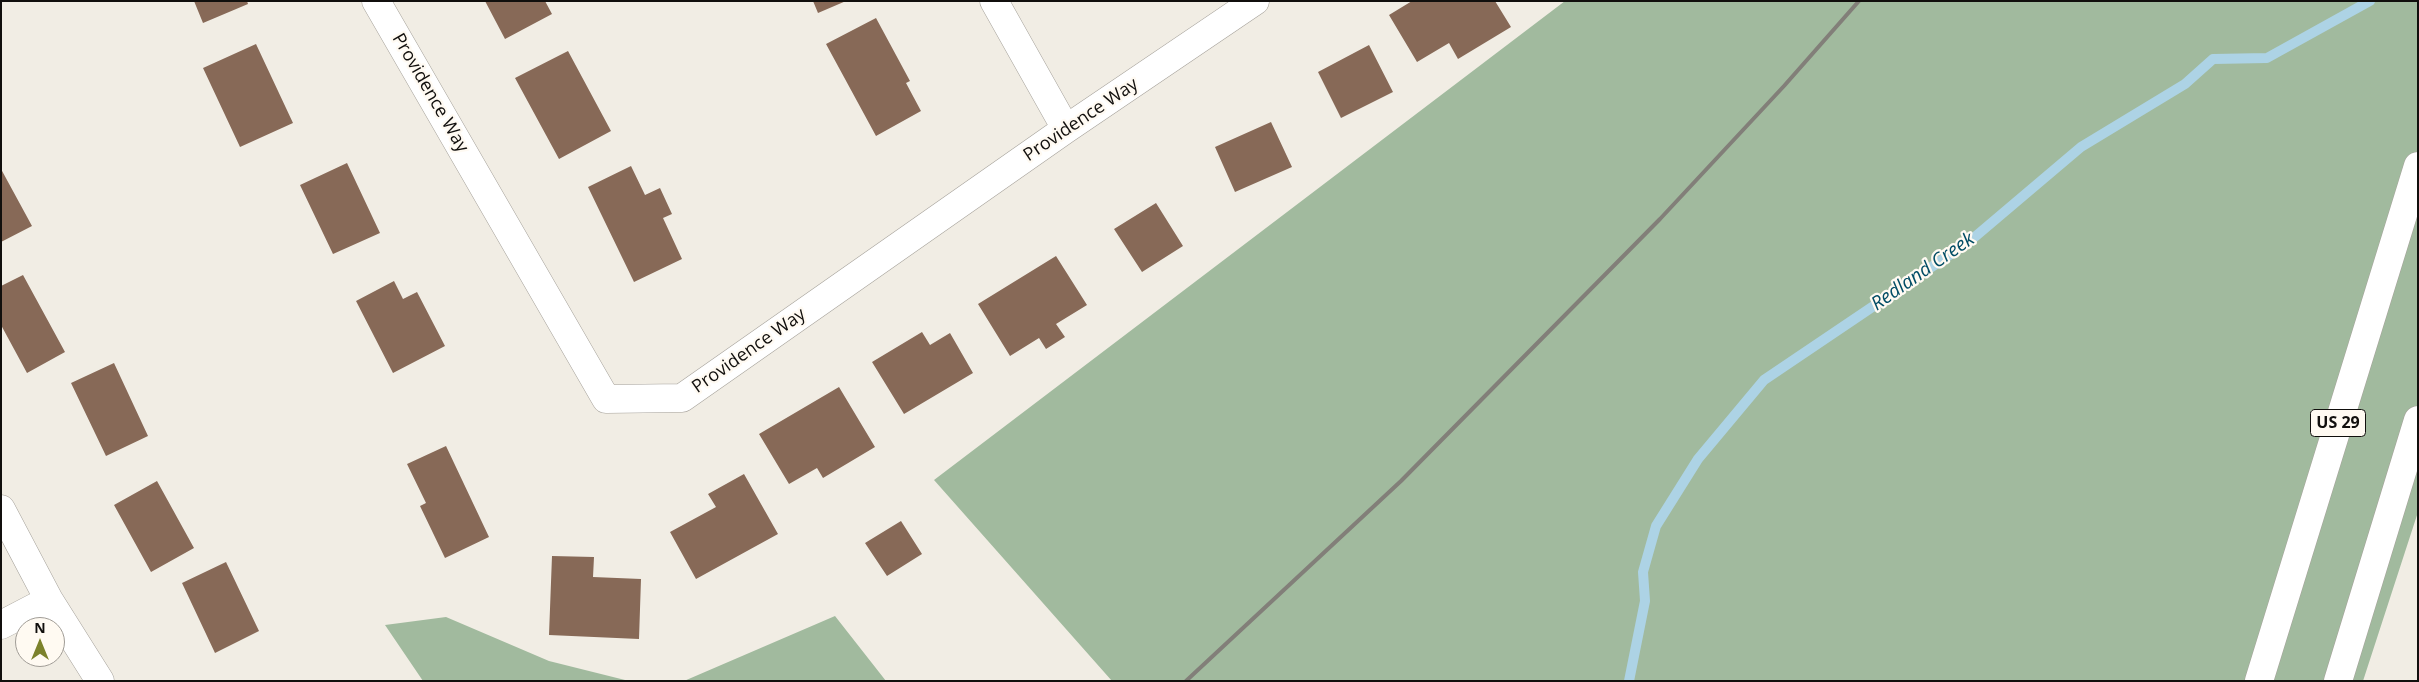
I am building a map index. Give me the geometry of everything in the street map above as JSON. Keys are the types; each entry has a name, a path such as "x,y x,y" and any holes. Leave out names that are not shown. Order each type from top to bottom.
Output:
{"street":[{"name":"Providence Way","path":"376,1 606,399 682,398 1066,129 1256,1"},
{"path":"994,1 1066,129"},
{"name":"US 29","path":"2259,681 2418,166"},
{"path":"2338,681 2418,420"},
{"path":"1,509 49,600 100,681"},
{"path":"1,626 49,600"}],"green space":[{"path":"1565,1 2418,1 2418,512 2363,681 1112,681 934,480"},
{"path":"835,616 886,681 684,681"},
{"path":"446,617 549,661 629,681 423,681 385,625"}],"building":[{"path":"194,1 247,1 248,4 203,23"},
{"path":"485,1 545,1 552,14 505,39"},
{"path":"813,1 846,1 818,13"},
{"path":"1412,1 1495,1 1511,27 1458,59 1449,43 1417,62 1389,15"},
{"path":"876,18 910,81 906,83 921,111 876,136 826,44"},
{"path":"256,44 293,123 240,147 203,68"},
{"path":"1369,45 1393,92 1341,118 1318,72"},
{"path":"568,51 611,131 559,159 515,78"},
{"path":"1271,122 1292,167 1235,192 1215,147"},
{"path":"347,163 380,233 333,254 300,185"},
{"path":"631,166 645,195 660,188 672,214 663,218 682,259 634,282 588,187"},
{"path":"1,169 32,226 1,242"},
{"path":"1156,203 1183,246 1142,272 1114,229"},
{"path":"1056,256 1087,305 1056,324 1065,337 1046,349 1039,338 1010,356 978,304"},
{"path":"23,275 65,352 27,373 1,325 1,286"},
{"path":"394,281 403,299 417,292 445,346 393,373 356,301"},
{"path":"922,332 930,345 950,333 973,373 904,414 872,362"},
{"path":"114,363 148,436 106,456 71,383"},
{"path":"839,387 875,447 823,478 817,468 789,484 759,434"},
{"path":"446,446 489,537 445,558 420,506 426,503 407,464"},
{"path":"744,474 778,534 696,579 670,532 716,507 708,494"},
{"path":"157,481 194,548 151,572 114,505"},
{"path":"901,521 922,554 887,576 865,543"},
{"path":"552,556 594,557 593,577 641,579 639,639 549,635"},
{"path":"226,562 259,631 215,653 182,583"}],"waterway":[{"name":"Redland Creek","path":"1629,681 1645,601 1643,572 1656,526 1698,459 1764,380 1970,241 2081,147 2185,84 2213,59 2267,58 2370,1"}],"railway":[{"path":"1186,681 1401,481 1660,219 1784,86 1859,1"}]}
